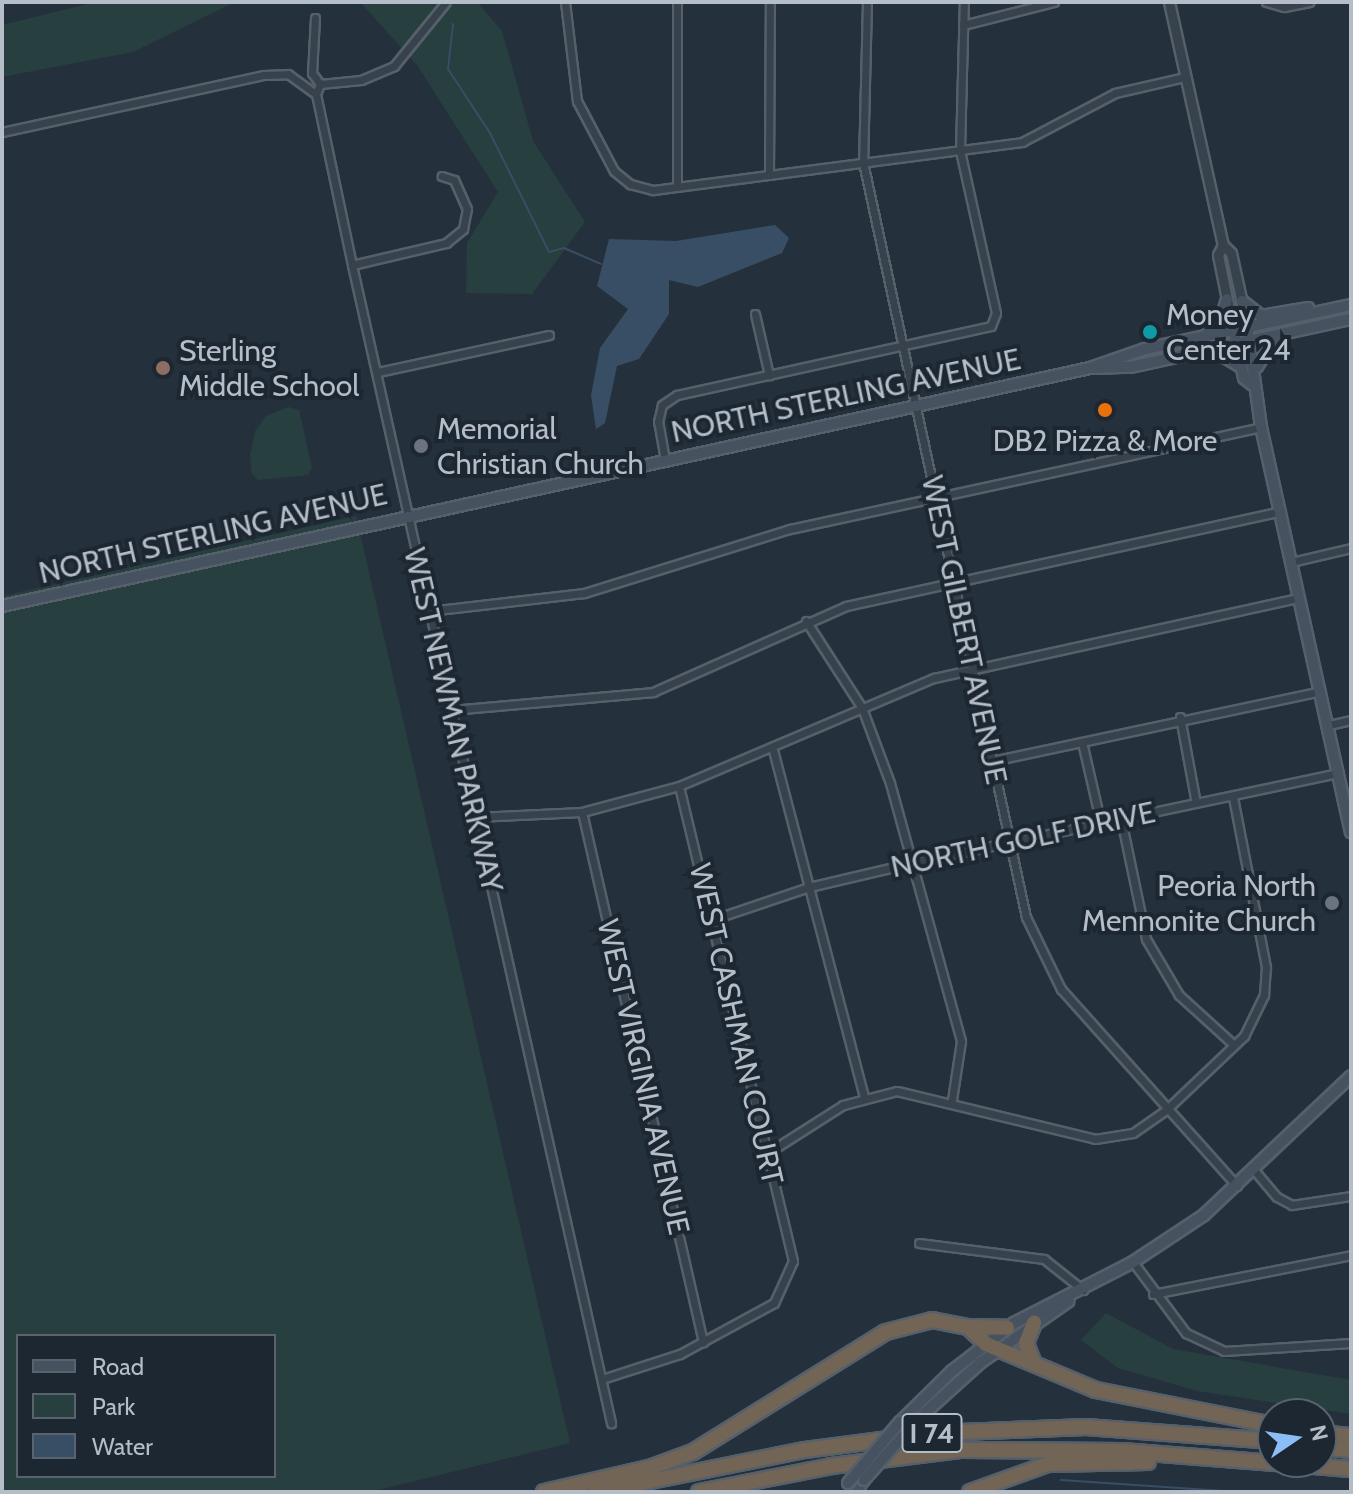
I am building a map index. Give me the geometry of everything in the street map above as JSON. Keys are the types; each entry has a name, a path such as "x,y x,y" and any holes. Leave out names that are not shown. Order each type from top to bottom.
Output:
{"highway":[{"path":"544,1492 649,1468 693,1452 892,1328 932,1320 968,1327 1007,1328"},
{"path":"1034,1323 1026,1343 1034,1364"},
{"path":"968,1327 992,1346 1137,1401 1257,1422"},
{"name":"I 74","path":"596,1492 805,1450 935,1433 1086,1427 1257,1440"},
{"name":"I 74","path":"699,1492 831,1466 962,1450 1122,1451 1351,1471"},
{"path":"970,1492 1015,1473 1071,1461 1351,1471"}],"main road":[{"path":"1206,335 1220,322 1227,299"},
{"path":"1242,301 1261,316 1302,307 1322,310"},
{"name":"NORTH STERLING AVENUE","path":"1092,368 1104,359 1351,305"},
{"name":"NORTH STERLING AVENUE","path":"2,606 407,515 1092,368 1106,371 1351,319"},
{"path":"1247,326 1256,369"},
{"path":"1233,329 1242,369 1253,385"},
{"path":"1280,334 1264,347 1253,385 1351,832"},
{"path":"1211,349 1242,369"},
{"path":"848,1489 864,1480 918,1419 1007,1328 1133,1262 1194,1222 1237,1186 1351,1076"},
{"path":"848,1489 900,1422 992,1346 1034,1323 1083,1290"}],"street":[{"path":"320,84 361,80 394,66 446,2"},
{"path":"565,2 577,101 614,171 630,184 653,190 1022,142 1115,93 1185,77"},
{"path":"677,2 677,187"},
{"path":"769,175 770,2"},
{"name":"WEST GILBERT AVENUE","path":"867,2 863,162 1026,917 1061,989 1237,1186"},
{"path":"665,460 658,422 662,405 677,395 991,326 996,313 960,150 964,2"},
{"path":"963,25 1054,2"},
{"path":"1169,2 1223,245 1231,253 1247,326"},
{"path":"1266,2 1284,7 1310,2"},
{"path":"315,18 312,73 320,84"},
{"path":"2,132 263,75 288,74 316,94 320,84"},
{"name":"WEST NEWMAN PARKWAY","path":"316,94 611,1423"},
{"path":"352,265 446,243 463,229 467,209 454,180 442,176"},
{"path":"1223,245 1218,255 1233,329"},
{"path":"755,314 769,375"},
{"path":"378,372 549,335"},
{"path":"429,611 584,593 790,529 1261,427"},
{"path":"452,710 653,692 806,621 846,606 1281,511"},
{"path":"1291,562 1351,548"},
{"path":"476,817 582,812 679,786 773,750 934,678 1299,598"},
{"path":"806,621 862,708 878,743 961,1041 952,1100"},
{"path":"992,761 1180,717 1321,691"},
{"path":"1180,717 1196,803"},
{"path":"1329,725 1351,720"},
{"path":"1082,742 1101,824"},
{"path":"773,750 864,1097"},
{"name":"NORTH GOLF DRIVE","path":"711,920 809,887 911,863 1339,773"},
{"name":"WEST CASHMAN COURT","path":"679,786 793,1261 774,1303 703,1342"},
{"path":"766,1154 864,1097 897,1091 952,1100 1095,1139 1133,1133 1166,1110 1254,1023 1266,979 1233,797"},
{"name":"WEST VIRGINIA AVENUE","path":"582,812 703,1342"},
{"path":"1121,819 1146,939 1179,995 1234,1045"},
{"path":"1254,1170 1277,1197 1292,1205 1351,1196"},
{"path":"919,1243 1044,1259 1083,1290"},
{"path":"1153,1294 1351,1255"},
{"path":"1133,1262 1153,1294 1186,1333 1224,1351 1351,1343"},
{"path":"602,1379 648,1367 703,1342"}],"green space":[{"path":"96,2 235,2 133,52 2,77 2,25"},
{"path":"360,2 477,2 502,31 533,141 585,222 532,294 466,293 467,243 498,192 417,65"},
{"path":"289,407 299,410 312,468 308,475 258,480 252,474 250,456 255,431 266,416"},
{"path":"356,516 570,1443 370,1492 2,1492 2,596"},
{"path":"1106,1313 1173,1349 1351,1380 1351,1414 1337,1412 1337,1398 1257,1400 1197,1391 1118,1368 1081,1340"}],"water":[{"path":"775,225 789,238 782,253 698,287 669,280 669,314 639,359 617,366 605,423 596,429 591,395 600,348 628,309 597,286 609,239 676,241"}],"waterway":[{"path":"453,24 448,69 490,133 549,252 564,248 601,264"},
{"path":"1061,1480 1239,1492"}],"place":[{"name":"Money Center 24","path":"1150,332"},
{"name":"Sterling Middle School","path":"163,368"},
{"name":"DB2 Pizza & More","path":"1105,410"},
{"name":"Memorial Christian Church","path":"421,446"},
{"name":"Peoria North Mennonite Church","path":"1332,903"}]}
